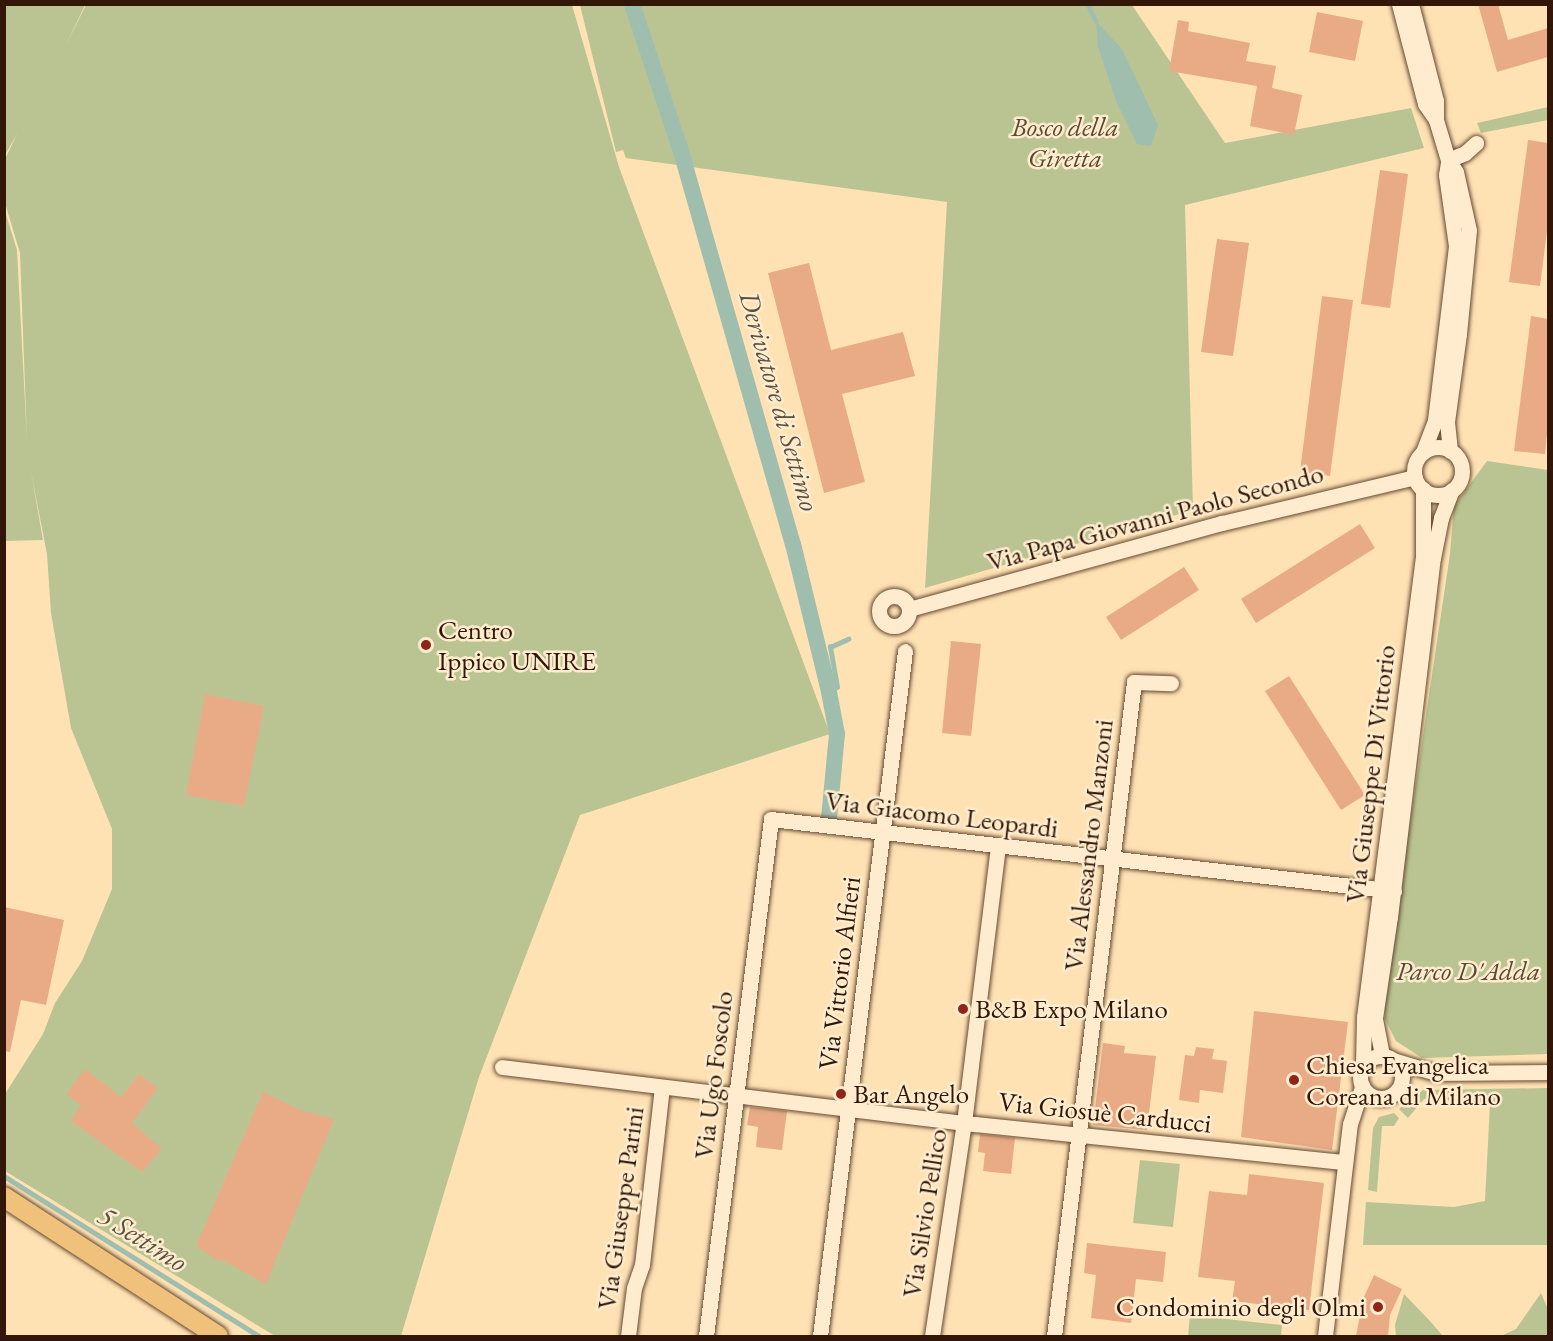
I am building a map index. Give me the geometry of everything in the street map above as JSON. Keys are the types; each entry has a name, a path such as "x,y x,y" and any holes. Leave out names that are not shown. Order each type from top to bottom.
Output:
{"main road":[{"path":"4,1197 218,1336"},
{"path":"4,1212 198,1336"}],"street":[{"path":"1399,4 1425,104 1436,120"},
{"path":"1411,4 1436,101 1436,120 1448,160 1456,172 1469,238 1447,422 1450,451"},
{"path":"1448,160 1465,153 1476,143"},
{"path":"1423,452 1439,447 1450,451 1458,460 1461,473 1452,490 1434,494 1419,483 1415,463 1423,452 1435,420 1456,246 1446,175 1448,160"},
{"name":"Via Giuseppe Di Vittorio","path":"1389,1059 1375,1018 1423,557 1419,483"},
{"name":"Via Papa Giovanni Paolo Secondo","path":"909,609 1222,523 1419,483"},
{"name":"Via Giuseppe Di Vittorio","path":"1363,1065 1365,1017 1387,890 1433,558 1441,518 1452,490"},
{"name":"Via Vittorio Alfieri","path":"820,1336 905,651"},
{"name":"Via Alessandro Manzoni","path":"1054,1336 1134,682 1171,683"},
{"name":"Via Giacomo Leopardi","path":"771,819 998,847 1387,890"},
{"name":"Via Ugo Foscolo","path":"706,1336 771,819"},
{"name":"Via Silvio Pellico","path":"932,1336 964,1123 998,847"},
{"path":"1436,1072 1420,1077 1390,1096 1380,1098 1372,1097 1359,1079 1363,1065 1375,1056 1436,1072 1548,1072"},
{"path":"1389,1059 1402,1075 1399,1089"},
{"name":"Via Giosuè Carducci","path":"502,1067 964,1123 1346,1162"},
{"name":"Via Giuseppe Parini","path":"628,1336 634,1288 642,1265 662,1086"},
{"path":"1325,1336 1350,1124 1362,1086"},
{"path":"1350,1124 1380,1098"}],"green space":[{"name":"Centro Ippico UNIRE","path":"5,5 85,5 65,47 86,5 572,5 619,167 830,734 580,815 479,1077 401,1336 275,1336 5,1171 5,1094 43,1034 55,1003 82,961 112,889 112,829 71,728 51,613 47,554 31,472 43,540 5,541 4,208 17,250 27,440 20,253 5,203 5,159 17,134 5,155"},
{"name":"Bosco della Giretta","path":"580,5 1132,5 1225,143 1411,108 1424,148 1185,205 1193,510 925,588 947,202 626,158 623,150 616,152"},
{"path":"1548,107 1548,120 1481,133 1477,123"},
{"name":"Parco D'Adda","path":"1487,461 1548,470 1548,1054 1422,1058 1396,1041 1385,1019 1384,998 1450,554 1454,506"},
{"path":"1548,1088 1548,1245 1363,1245 1366,1202 1454,1207 1485,1201 1490,1103 1424,1099 1408,1118 1399,1109 1423,1090"},
{"path":"1394,1113 1399,1118 1394,1126 1382,1126 1377,1192 1368,1190 1373,1128 1379,1117"},
{"path":"1140,1160 1180,1164 1173,1227 1133,1223"},
{"path":"1541,1293 1548,1309 1548,1336 1501,1336 1516,1329"},
{"path":"1404,1294 1443,1336 1396,1336 1395,1325"},
{"path":"1190,1315 1282,1325 1281,1336 1188,1336"}],"shaded area":[{"path":"1096,21 1122,49 1158,125 1151,146 1137,144 1116,101 1098,47"}],"building":[{"path":"1478,4 1498,4 1508,40 1548,28 1548,57 1497,72"},
{"path":"1317,12 1363,21 1355,61 1309,52"},
{"path":"1178,20 1189,22 1188,31 1250,43 1246,61 1276,66 1272,88 1302,95 1294,135 1250,126 1257,86 1169,71"},
{"path":"1528,140 1548,143 1548,223 1540,286 1509,282"},
{"path":"1380,170 1408,174 1390,308 1361,304"},
{"path":"1217,239 1249,243 1233,356 1201,352"},
{"path":"809,263 831,350 903,332 915,376 842,394 865,482 824,493 768,273"},
{"path":"1322,296 1353,300 1330,476 1300,472"},
{"path":"1531,316 1548,319 1548,425 1545,454 1514,451"},
{"path":"1360,524 1375,548 1256,623 1241,599"},
{"path":"1184,567 1199,590 1121,640 1106,617"},
{"path":"951,641 981,644 971,736 942,733"},
{"path":"1289,676 1365,795 1341,810 1265,691"},
{"path":"205,694 264,706 244,806 186,795"},
{"path":"4,907 64,920 46,1005 21,1000 10,1052 4,1051"},
{"name":"Chiesa Evangelica Coreana di Milano","path":"1254,1011 1348,1022 1332,1150 1241,1137"},
{"path":"1103,1043 1125,1046 1124,1053 1156,1056 1147,1130 1093,1125"},
{"path":"1196,1047 1214,1049 1212,1059 1227,1061 1223,1093 1200,1090 1199,1103 1179,1100 1185,1055 1194,1056"},
{"path":"85,1069 121,1097 139,1074 158,1088 132,1123 162,1149 142,1172 71,1121 81,1105 66,1094"},
{"path":"263,1092 300,1110 334,1119 266,1284 221,1259 220,1262 196,1246"},
{"path":"750,1107 787,1111 782,1150 756,1147 758,1127 747,1125"},
{"path":"980,1134 1015,1138 1011,1174 983,1171 985,1153 978,1152"},
{"path":"1249,1174 1324,1183 1309,1310 1232,1301 1235,1281 1198,1277 1209,1191 1247,1195"},
{"path":"1087,1243 1166,1252 1163,1282 1136,1279 1131,1323 1091,1318 1096,1275 1084,1273"},
{"name":"Condominio degli Olmi","path":"1374,1275 1402,1289 1390,1315 1388,1336 1356,1336 1363,1299"}],"waterway":[{"name":"Derivatore di Settimo","path":"632,4 680,148 793,544 829,692 837,734 829,819"},
{"path":"1088,4 1096,21"},
{"path":"829,692 837,687 830,647 848,639"},
{"name":"5 Settimo","path":"4,1176 259,1336"}],"place":[{"name":"Centro Ippico UNIRE","path":"426,645"},
{"name":"B&B Expo Milano","path":"963,1009"},
{"name":"Chiesa Evangelica Coreana di Milano","path":"1294,1080"},
{"name":"Bar Angelo","path":"841,1094"},
{"name":"Condominio degli Olmi","path":"1378,1307"}]}
